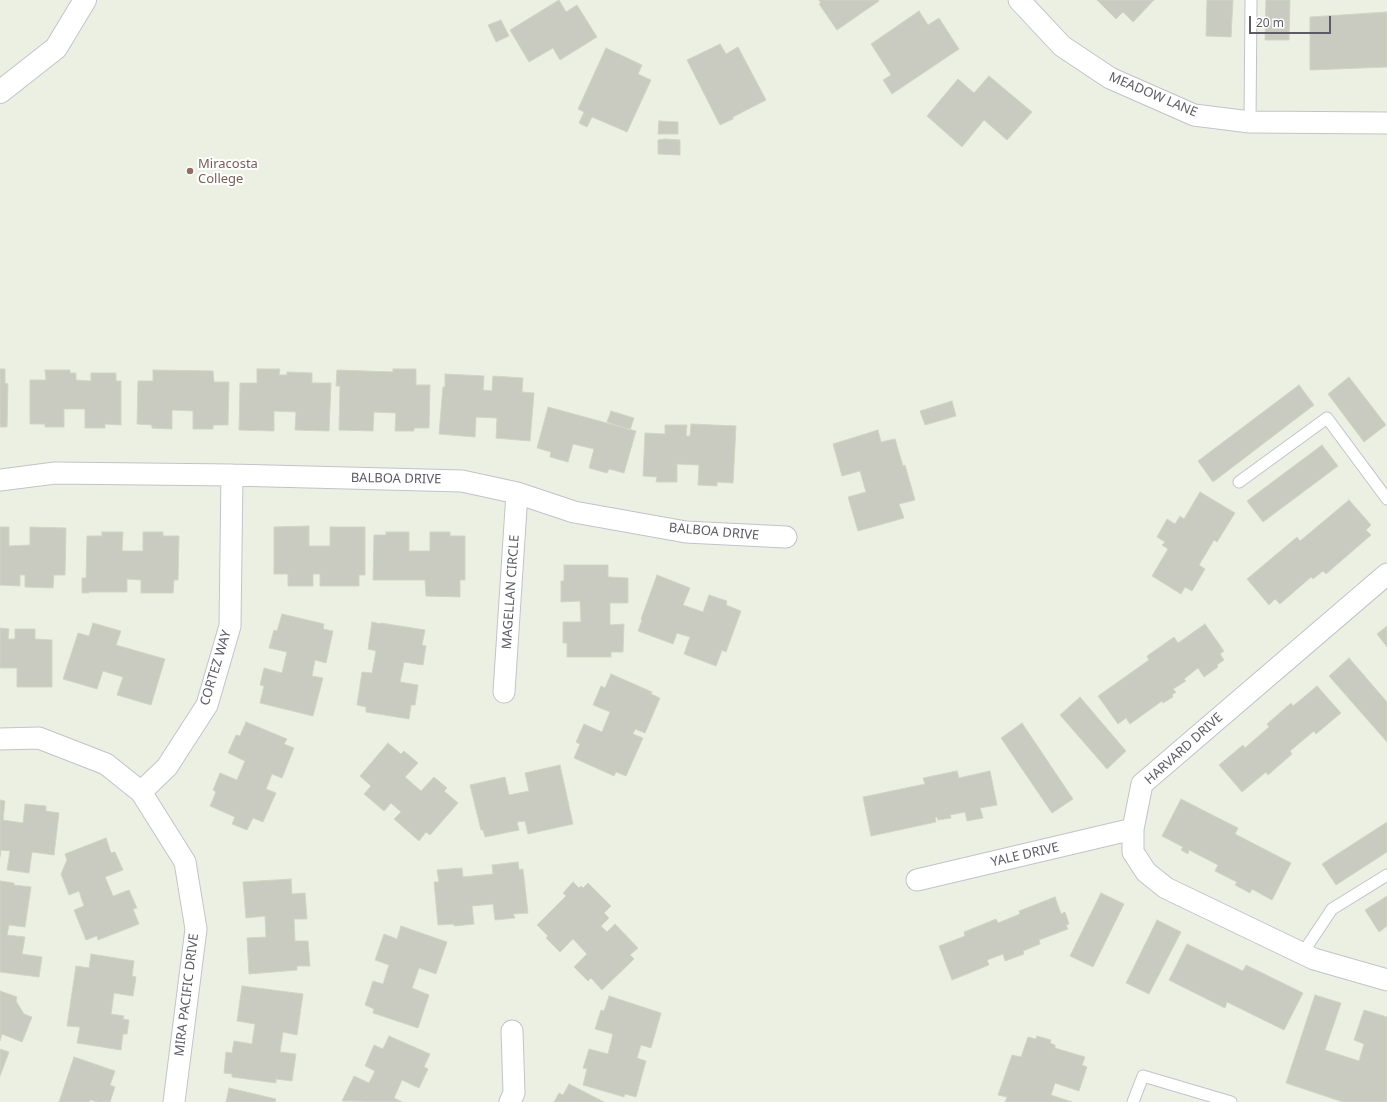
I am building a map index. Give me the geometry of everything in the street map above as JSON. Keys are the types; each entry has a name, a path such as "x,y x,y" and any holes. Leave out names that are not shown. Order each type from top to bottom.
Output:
{"street":[{"path":"0,92 56,48 85,0"},
{"name":"MEADOW LANE","path":"1018,0 1062,46 1110,78 1194,114 1250,122 1387,123"},
{"name":"BALBOA DRIVE","path":"0,480 55,473 232,475 462,481 517,493 574,512 686,532 786,537"},
{"name":"CORTEZ WAY","path":"141,792 167,767 207,705 230,626 232,475"},
{"name":"MAGELLAN CIRCLE","path":"504,692 517,493"},
{"name":"HARVARD DRIVE","path":"1387,574 1142,784 1133,829 1133,852 1146,872 1166,888 1314,959 1387,980"},
{"name":"MIRA PACIFIC DRIVE","path":"0,739 39,738 106,764 141,792 185,862 196,929 174,1102"},
{"name":"YALE DRIVE","path":"917,880 1133,829"},
{"path":"510,1102 514,1093 512,1031"}],"lane":[{"path":"1250,122 1251,5"},
{"path":"1239,482 1327,418 1387,499"},
{"path":"1302,954 1332,909 1387,875"},
{"path":"1133,1102 1143,1076 1231,1102"}],"building":[{"path":"559,0 566,12 577,5 597,37 560,60 553,48 529,62 510,30"},
{"path":"819,0 879,1 837,30 819,4 821,3"},
{"path":"1097,0 1154,0 1133,22 1123,12 1116,19"},
{"path":"1207,0 1233,0 1231,37 1206,36"},
{"path":"1266,0 1290,0 1289,40 1265,40"},
{"path":"919,11 928,25 939,18 959,49 892,94 883,80 891,75 871,44"},
{"path":"1387,12 1387,67 1310,70 1310,17"},
{"path":"501,20 509,36 496,42 488,25"},
{"path":"720,44 726,54 738,47 766,100 720,125 687,60"},
{"path":"606,48 642,65 638,74 651,80 627,132 592,117 587,127 579,123 584,112 578,109"},
{"path":"989,76 1032,112 1007,140 984,120 962,147 927,116 958,79 974,93"},
{"path":"659,121 678,122 678,134 658,134"},
{"path":"658,140 680,140 680,155 658,154"},
{"path":"0,369 5,369 5,383 8,384 7,427 0,427"},
{"path":"257,369 280,369 279,375 287,375 287,372 312,373 312,383 331,383 329,431 295,430 296,412 274,411 274,431 239,430 240,383 257,383"},
{"path":"393,369 416,369 416,385 430,385 429,428 414,428 414,431 395,431 396,413 374,412 373,431 339,430 340,386 336,386 337,370 393,372"},
{"path":"45,370 70,370 70,373 76,373 76,380 91,381 91,373 116,373 116,381 121,381 121,425 105,424 105,428 85,428 85,409 64,409 64,427 45,427 45,424 30,424 30,380 46,380"},
{"path":"153,370 213,371 214,382 229,382 228,425 213,425 213,429 193,429 193,411 172,410 172,429 152,428 152,425 137,424 138,381 153,381"},
{"path":"445,374 484,376 483,390 492,391 493,376 523,378 522,392 534,393 530,441 496,438 497,418 476,417 475,437 439,434 443,387 445,387"},
{"path":"1349,377 1386,425 1364,442 1328,394"},
{"path":"1299,385 1314,405 1213,482 1198,461"},
{"path":"952,401 956,416 925,425 920,411"},
{"path":"548,407 636,431 624,473 609,469 607,473 589,468 594,449 573,444 568,462 550,457 551,452 537,448"},
{"path":"611,411 634,418 630,430 607,422"},
{"path":"691,424 736,426 733,483 717,482 717,486 698,485 699,465 677,464 677,482 656,482 657,477 643,476 645,433 665,434 665,425 687,425 686,436 690,436"},
{"path":"878,430 881,442 895,439 903,466 905,465 915,500 899,504 904,518 858,531 848,497 866,492 860,471 842,476 833,444"},
{"path":"1322,445 1338,466 1263,522 1247,501"},
{"path":"1200,492 1235,513 1217,542 1214,540 1199,565 1205,569 1192,591 1185,587 1181,594 1152,576 1168,549 1162,545 1165,542 1157,537 1167,519 1175,524 1180,516 1184,519"},
{"path":"1349,500 1371,525 1366,530 1371,535 1326,574 1323,571 1313,579 1311,577 1280,604 1275,599 1269,605 1247,579 1297,537 1300,541"},
{"path":"309,526 309,546 330,546 330,527 365,527 365,575 359,575 359,586 320,586 320,574 313,574 313,586 288,586 288,574 274,574 274,527"},
{"path":"0,527 9,527 9,546 30,545 30,527 66,528 65,575 54,575 53,588 25,587 25,575 20,575 20,586 0,585"},
{"path":"102,532 123,532 122,551 143,551 143,532 163,532 163,536 179,536 178,580 174,580 173,593 141,593 141,580 127,579 127,592 82,593 82,578 86,578 87,536 102,536"},
{"path":"386,532 409,532 409,551 430,551 430,532 450,532 450,536 465,536 465,580 460,580 460,597 426,596 425,580 373,580 374,535 386,535"},
{"path":"564,565 608,565 608,577 628,578 628,603 610,603 610,625 624,624 623,652 611,652 611,657 567,657 567,643 563,643 563,622 581,622 580,601 561,602 561,581 564,581"},
{"path":"657,575 690,588 683,605 703,612 709,595 727,601 726,605 741,611 726,652 722,650 716,666 684,654 690,637 677,633 673,644 638,631"},
{"path":"282,614 324,624 323,629 333,631 326,663 315,660 312,676 323,678 313,716 260,703 264,686 260,685 264,668 282,673 287,652 269,648 274,630 277,631"},
{"path":"372,622 425,630 422,645 426,646 423,665 404,662 400,682 418,685 415,705 411,705 409,719 366,712 366,707 357,705 362,672 372,673 376,651 368,649"},
{"path":"93,623 121,631 116,645 165,659 151,705 117,695 123,677 103,671 97,689 63,679 78,633 89,636"},
{"path":"1205,624 1224,651 1220,654 1224,660 1217,665 1218,667 1204,677 1198,668 1184,679 1186,681 1173,689 1176,692 1172,695 1173,697 1163,703 1162,701 1130,724 1126,718 1118,724 1098,696 1149,660 1147,656 1174,637 1178,643"},
{"path":"1387,626 1387,647 1377,634"},
{"path":"0,628 9,629 8,639 15,639 15,629 35,629 35,639 52,640 52,687 17,687 17,668 0,668"},
{"path":"1349,658 1387,702 1387,742 1329,676"},
{"path":"611,674 652,692 651,694 660,698 645,733 635,729 633,734 643,738 626,776 616,772 614,776 574,758 580,744 576,742 584,724 602,732 610,712 593,705 601,686 605,688"},
{"path":"1317,686 1341,713 1316,734 1314,731 1290,751 1292,754 1268,775 1266,772 1242,792 1219,765 1243,745 1245,748 1269,727 1267,724 1291,703 1293,706"},
{"path":"1080,697 1126,751 1107,769 1060,715"},
{"path":"246,722 287,739 284,744 294,748 282,778 272,774 266,789 276,793 263,822 253,818 247,830 232,824 235,817 210,806 216,792 213,790 220,773 237,780 245,761 228,753 236,735 240,736"},
{"path":"1022,723 1073,799 1052,813 1001,738"},
{"path":"388,743 401,754 404,751 418,763 405,777 421,791 434,777 447,788 444,791 458,803 430,835 426,832 419,841 394,819 401,812 391,803 384,811 364,794 371,786 360,776"},
{"path":"560,765 573,824 528,834 525,821 517,822 519,830 485,837 483,830 481,830 470,785 505,777 509,795 529,791 525,773"},
{"path":"957,771 959,778 990,771 997,805 980,808 983,818 967,821 965,812 950,815 951,818 938,820 937,817 935,818 936,822 871,836 863,797 925,784 923,778"},
{"path":"1181,799 1238,828 1235,834 1291,863 1272,900 1252,889 1250,893 1235,885 1237,882 1215,871 1218,865 1189,850 1188,854 1181,850 1183,847 1162,836"},
{"path":"0,800 5,801 3,820 23,823 25,804 46,806 46,811 59,813 54,855 32,852 29,873 7,870 10,851 1,850 0,857"},
{"path":"1387,822 1387,852 1336,885 1322,864"},
{"path":"106,838 111,853 115,852 123,870 105,877 113,896 129,890 137,908 133,909 139,924 98,940 97,936 86,940 74,910 84,906 79,891 69,895 61,874 67,860 65,854"},
{"path":"518,862 519,870 523,869 528,913 513,914 515,918 495,920 493,904 472,906 474,924 454,926 454,924 438,925 434,882 439,882 437,870 462,868 463,877 493,874 492,865"},
{"path":"291,879 292,894 305,893 307,919 294,919 295,941 308,941 310,966 297,966 297,970 249,974 247,938 266,937 265,916 246,918 243,882"},
{"path":"0,881 14,883 14,885 31,887 25,927 9,925 7,935 25,937 22,954 42,957 39,977 0,972"},
{"path":"573,882 579,888 581,886 583,888 588,883 611,906 604,913 609,918 601,926 607,932 615,924 638,948 630,955 634,959 602,990 591,978 588,981 574,967 587,954 573,939 560,952 546,938 548,936 537,925 566,896 563,893"},
{"path":"1101,893 1124,904 1093,967 1070,956"},
{"path":"1387,896 1387,926 1379,932 1365,910"},
{"path":"1055,897 1061,914 1065,912 1069,924 1066,925 1068,929 1039,940 1040,944 1023,951 1024,954 1005,961 1003,954 987,960 989,965 952,980 939,946 965,936 964,932 996,919 998,923 1020,914 1019,911"},
{"path":"1157,920 1181,932 1149,994 1126,983"},
{"path":"401,926 447,942 436,974 419,968 412,988 429,995 418,1028 373,1013 374,1009 365,1005 373,981 383,984 389,965 375,960 384,934 397,939"},
{"path":"1187,944 1243,971 1246,965 1303,993 1284,1030 1227,1002 1225,1008 1169,980"},
{"path":"91,954 134,961 132,976 136,977 133,996 114,993 111,1014 124,1016 123,1019 129,1020 127,1034 123,1034 121,1050 77,1043 80,1027 67,1026 76,966 89,968"},
{"path":"242,986 303,994 297,1035 283,1032 280,1052 296,1054 292,1081 276,1079 276,1083 232,1077 232,1074 224,1073 226,1052 232,1053 234,1041 252,1044 255,1024 237,1021"},
{"path":"0,991 17,997 16,1001 24,1014 32,1017 22,1042 2,1034 0,1041"},
{"path":"1315,995 1341,1003 1325,1050 1359,1061 1364,1044 1354,1040 1364,1010 1387,1017 1387,1102 1343,1102 1286,1083"},
{"path":"609,996 661,1013 651,1048 641,1045 637,1058 646,1061 636,1097 625,1094 624,1097 583,1085 587,1069 583,1068 589,1049 608,1054 613,1034 595,1029 601,1010 604,1011"},
{"path":"389,1036 430,1054 424,1067 428,1069 419,1088 402,1080 394,1098 402,1102 342,1101 354,1076 369,1083 375,1071 365,1066 374,1045 383,1049"},
{"path":"1037,1036 1051,1040 1050,1043 1055,1045 1055,1048 1085,1057 1082,1065 1087,1067 1079,1091 1055,1083 1051,1095 1072,1102 1005,1102 1007,1097 998,1095 1012,1055 1021,1057 1028,1037 1036,1039"},
{"path":"0,1049 9,1052 0,1076"},
{"path":"74,1057 115,1071 110,1085 115,1087 110,1102 90,1100 89,1102 59,1102"},
{"path":"569,1084 604,1102 554,1102 559,1093 563,1095"},
{"path":"229,1088 276,1099 275,1102 226,1102"}],"place":[{"name":"Miracosta College","path":"190,171"}]}
